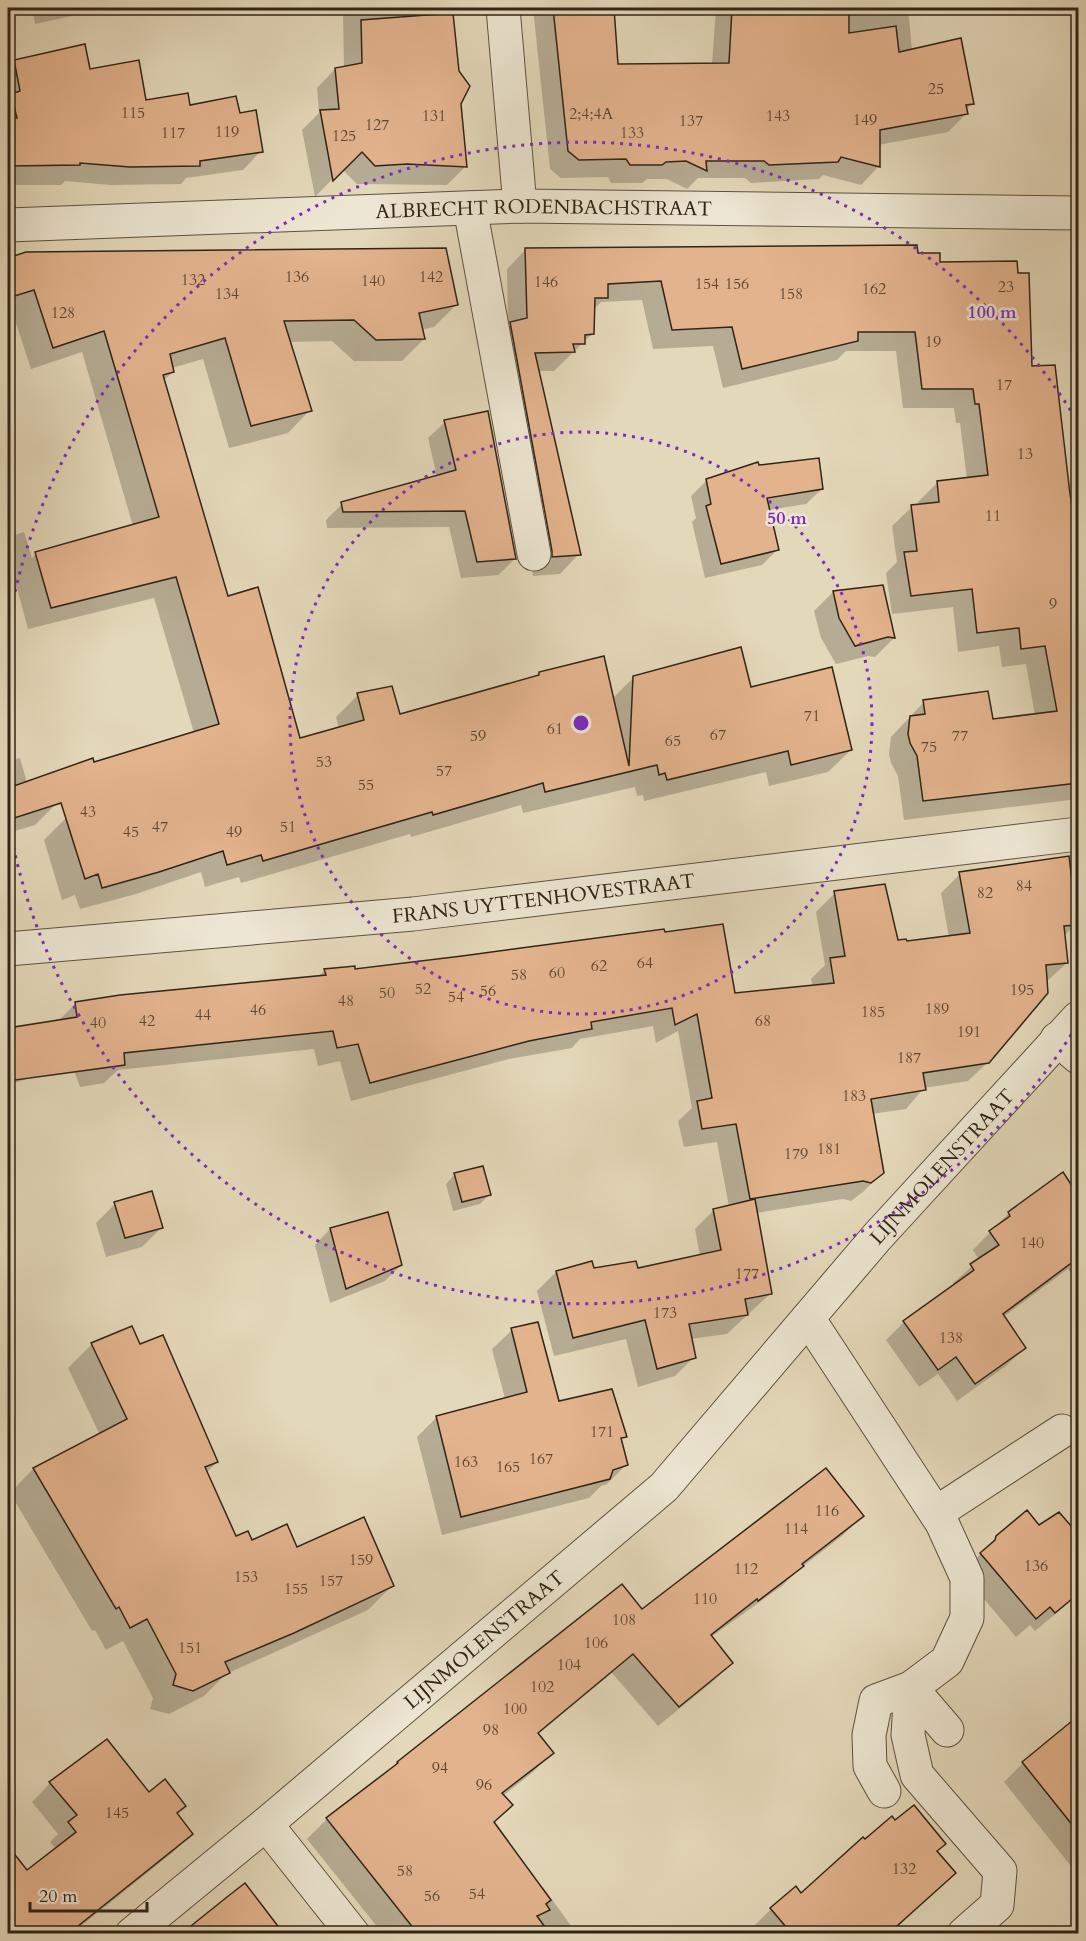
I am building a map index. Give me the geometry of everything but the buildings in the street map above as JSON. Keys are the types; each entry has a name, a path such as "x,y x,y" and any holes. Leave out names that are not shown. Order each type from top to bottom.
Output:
{"street":[{"path":"503,8 520,206"},
{"name":"ALBRECHT RODENBACHSTRAAT","path":"8,225 520,206 1078,213"},
{"path":"470,208 534,554"},
{"name":"FRANS UYTTENHOVESTRAAT","path":"8,949 413,914 1078,834"},
{"name":"LIJNMOLENSTRAAT","path":"132,1934 266,1824 664,1487 877,1237 1071,1038"},
{"path":"808,1318 936,1513 967,1578 967,1618 946,1661 911,1688 876,1701 869,1735 870,1766 884,1791"},
{"path":"936,1513 1062,1431"},
{"path":"911,1688 947,1730"},
{"path":"911,1688 908,1735 917,1775 1000,1870 997,1905 964,1934"},
{"path":"266,1824 353,1934"}]}
